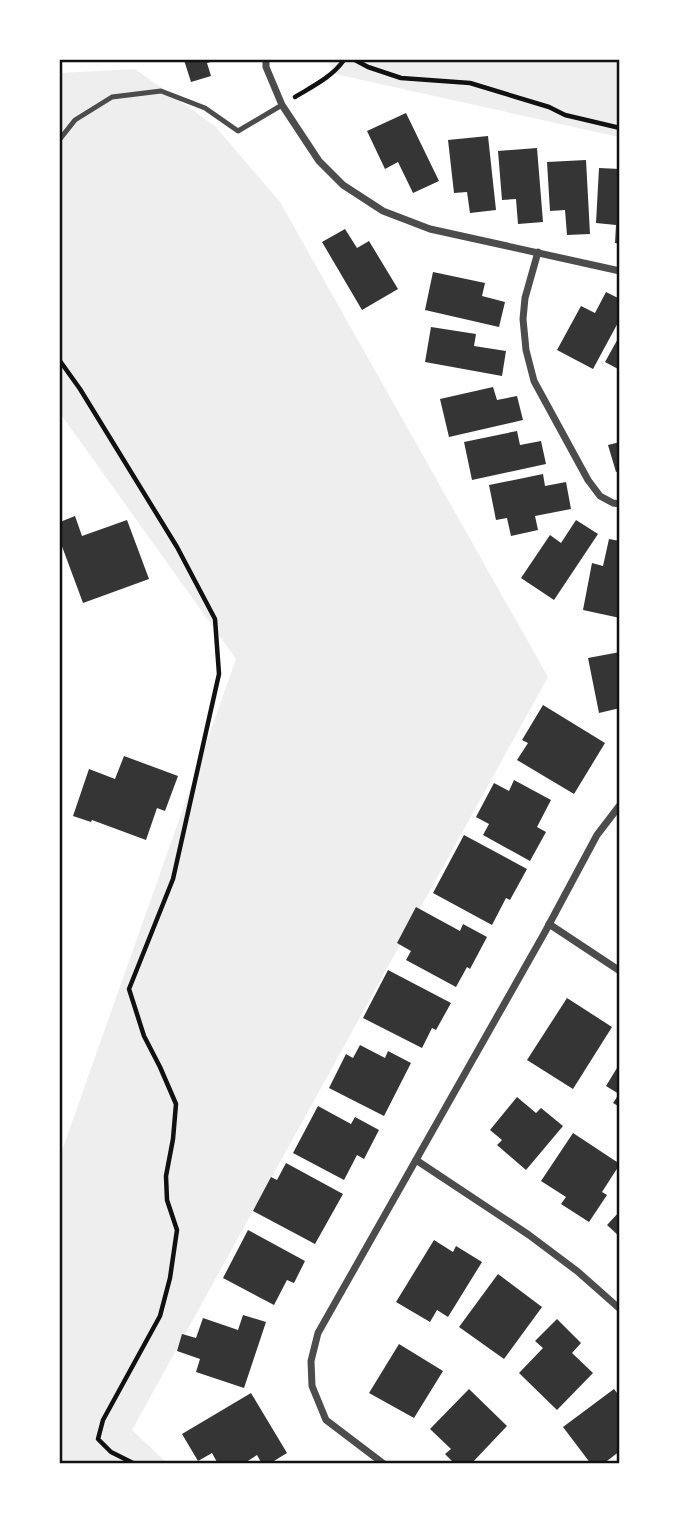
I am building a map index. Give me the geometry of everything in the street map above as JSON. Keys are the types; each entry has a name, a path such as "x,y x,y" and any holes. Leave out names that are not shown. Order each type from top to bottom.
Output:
{"street":[{"path":"265,60 282,105 318,161 343,185 383,211 430,229 620,271"},
{"path":"538,253 525,298 523,319 526,350 534,381 588,480 600,496 616,504"},
{"path":"384,1464 326,1420 312,1386 311,1361 318,1333 549,925 597,835 620,805"},
{"path":"549,925 620,971"},
{"path":"416,1160 529,1235 620,1308"}],"lane":[{"path":"60,139 75,120 112,97 161,91 205,108 238,131 282,105"}],"path":[{"path":"282,105 331,75 344,60"},
{"path":"355,60 401,78 470,83 549,107 565,115 620,128"},
{"path":"60,361 80,389 197,582 215,619 219,674 173,879 129,989 144,1036 176,1104 166,1176 167,1200 177,1230 170,1278 160,1316 103,1420 98,1439 111,1452 135,1464"}],"shaded area":[{"path":"327,60 619,60 619,137 335,74"},
{"path":"135,69 215,126 280,202 548,677 132,1430 167,1463 60,1463 60,1156 236,659 60,413 60,73"}],"building":[{"path":"184,60 218,60 207,63 211,76 191,82"},
{"path":"406,113 439,181 413,193 398,162 385,169 367,131"},
{"path":"488,136 496,210 470,213 467,192 454,193 448,140"},
{"path":"537,148 543,222 518,224 516,199 502,200 498,151"},
{"path":"586,160 590,234 567,235 565,210 550,211 547,162"},
{"path":"599,168 620,169 620,244 615,243 616,225 596,223"},
{"path":"345,229 357,248 369,241 398,289 362,310 322,242"},
{"path":"433,272 485,283 482,296 505,302 499,327 425,310"},
{"path":"606,292 620,299 620,319 593,369 557,350 581,306 595,313"},
{"path":"431,327 476,334 474,346 506,351 502,376 425,362"},
{"path":"620,335 620,370 605,362"},
{"path":"493,387 497,400 517,396 523,420 449,437 440,399"},
{"path":"517,431 520,445 541,441 546,464 472,480 464,442"},
{"path":"620,442 620,471 616,472 608,445"},
{"path":"543,474 545,486 566,482 571,509 535,516 538,530 511,536 507,518 496,520 489,485"},
{"path":"75,516 82,536 127,520 149,579 83,603 60,541 60,522"},
{"path":"576,520 598,534 554,600 521,578 550,535 561,543"},
{"path":"609,539 620,541 620,618 583,610 592,563 603,566"},
{"path":"620,652 620,708 599,713 588,658"},
{"path":"543,705 605,743 574,794 517,760 528,743 522,740"},
{"path":"124,756 178,776 165,811 157,808 146,840 92,820 91,822 73,816 89,769 115,779"},
{"path":"514,780 551,800 537,827 546,832 530,861 483,835 489,824 476,817 494,783 509,791"},
{"path":"464,835 527,869 510,900 506,898 492,925 433,893"},
{"path":"416,907 460,931 463,924 487,937 470,969 467,967 456,987 406,960 411,951 397,943"},
{"path":"388,970 451,1003 436,1030 432,1028 422,1048 363,1018"},
{"path":"567,998 612,1027 573,1089 527,1060"},
{"path":"360,1045 385,1058 388,1051 411,1063 384,1116 329,1088 346,1054 353,1058"},
{"path":"620,1063 620,1107 613,1103 619,1094 606,1086"},
{"path":"517,1097 536,1113 541,1108 563,1126 526,1170 497,1145 502,1140 490,1130"},
{"path":"318,1106 351,1124 355,1117 379,1130 364,1159 357,1155 344,1180 293,1153"},
{"path":"573,1133 620,1164 602,1192 607,1195 589,1222 561,1204 566,1197 541,1181"},
{"path":"286,1163 343,1194 315,1244 253,1211 271,1177 277,1180"},
{"path":"620,1211 620,1237 607,1225"},
{"path":"248,1230 305,1261 294,1283 287,1280 274,1305 223,1278"},
{"path":"434,1240 453,1252 456,1246 482,1262 448,1317 437,1310 430,1322 396,1302"},
{"path":"498,1274 542,1307 504,1359 459,1327"},
{"path":"243,1315 266,1322 244,1388 196,1372 200,1359 177,1351 182,1334 196,1338 203,1318 238,1330"},
{"path":"557,1319 581,1343 572,1353 593,1373 557,1410 519,1373 543,1348 535,1341"},
{"path":"399,1344 443,1371 414,1418 369,1393"},
{"path":"469,1389 507,1426 471,1464 455,1464 445,1454 451,1449 430,1429"},
{"path":"614,1389 620,1397 620,1451 603,1464 591,1464 563,1427"},
{"path":"251,1393 287,1453 269,1464 262,1464 257,1455 243,1464 218,1464 212,1453 198,1461 182,1434"}]}
